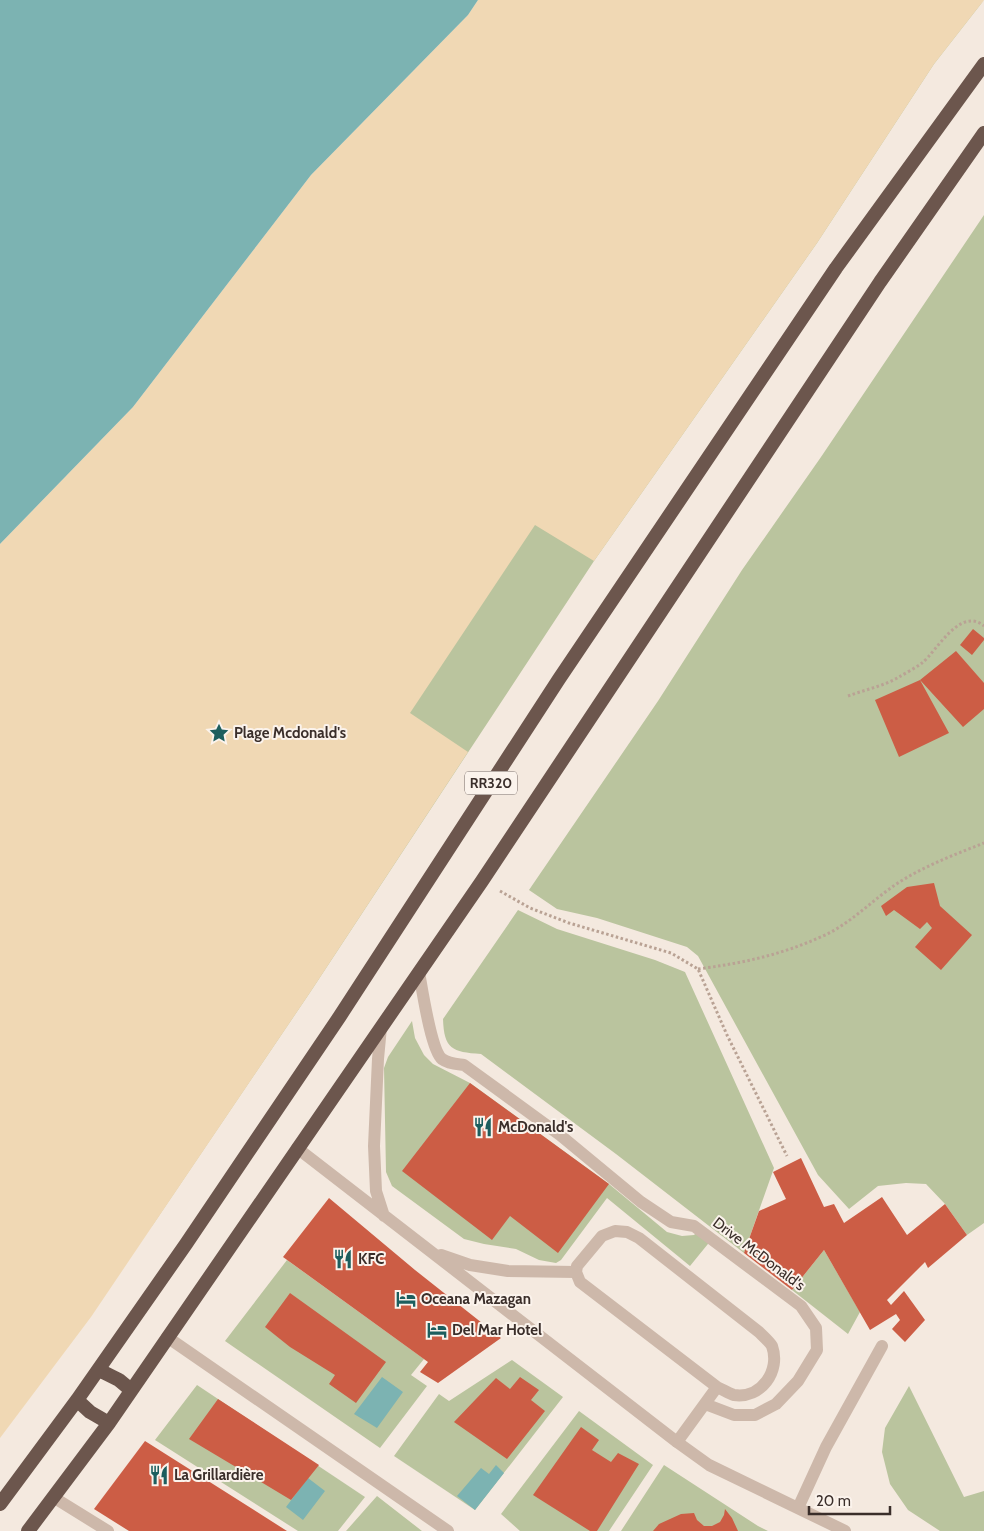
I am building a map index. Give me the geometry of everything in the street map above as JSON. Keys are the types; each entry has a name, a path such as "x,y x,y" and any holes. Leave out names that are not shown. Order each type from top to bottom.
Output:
{"highway":[{"name":"RR320","path":"0,1504 99,1370 186,1244 340,1016 559,679 836,268 984,64"},
{"name":"RR320","path":"28,1531 109,1423 482,881 880,282 984,133"},
{"path":"99,1370 119,1380 131,1390"},
{"path":"77,1400 90,1412 109,1423"}],"street":[{"name":"Drive McDonald's","path":"419,972 431,1033 440,1058 450,1063 464,1065 560,1135 641,1202 671,1222 694,1226 801,1306 816,1328 817,1350 798,1381 776,1404 755,1415 734,1415 705,1404"},
{"path":"381,1027 374,1146 376,1191 384,1216"},
{"path":"297,1148 709,1465 844,1531"},
{"path":"615,1231 627,1232 639,1238 759,1332 771,1346 775,1364 768,1382 752,1393 734,1395 717,1387 580,1282 576,1272 581,1262 602,1236 615,1231"},
{"path":"431,1252 470,1265 508,1271 576,1272"},
{"path":"167,1337 448,1531"},
{"path":"798,1508 826,1447 882,1346"},
{"path":"677,1442 717,1387"},
{"path":"53,1497 108,1531"}],"path":[{"path":"848,696 896,679 922,663 953,628 970,621 984,626"},
{"path":"698,969 744,963 783,952 825,936 863,911 900,882 942,860 984,843"},
{"path":"482,881 530,908 569,923 671,953 698,969 727,1035 786,1156"}],"green space":[{"path":"984,0 934,64 817,243 594,561 311,991 152,1226 157,1159 398,687 897,93"},
{"path":"984,215 984,1223 967,1235 945,1204 926,1184 906,1183 878,1186 849,1209 818,1175 698,956 687,947 597,918 557,909 529,890 658,701 742,570 821,457"},
{"path":"518,910 557,929 655,960 685,972 774,1168 744,1253 616,1154 481,1054 456,1050 448,1043 445,1037 443,1019"},
{"path":"412,1021 415,1038 424,1055 433,1064 470,1083 609,1184 667,1232 682,1236 694,1235 699,1230 712,1239 690,1266 607,1198 561,1260 556,1263 539,1260 516,1249 464,1239 392,1186 386,1172 384,1068 388,1057"},
{"path":"824,1250 860,1312 848,1334 792,1290"},
{"path":"287,1260 424,1359 411,1375 427,1386 380,1448 225,1341"},
{"path":"512,1360 563,1397 475,1510 394,1456 439,1394 449,1401"},
{"path":"197,1385 365,1497 338,1531 298,1531 155,1440"},
{"path":"909,1386 964,1497 984,1491 984,1531 940,1531 908,1510 890,1484 882,1452 885,1428"},
{"path":"579,1411 653,1465 609,1531 520,1531 501,1514"},
{"path":"664,1465 758,1526 768,1531 621,1531"},
{"path":"377,1496 422,1531 346,1531"}],"sand":[{"name":"Plage Mcdonald's","path":"478,0 984,0 934,64 817,243 594,561 535,525 410,713 468,752 311,991 91,1317 0,1438 0,544 133,407 311,175 468,15"}],"water":[{"path":"0,0 478,0 468,15 311,175 133,407 0,544"},
{"path":"382,1377 403,1392 377,1428 354,1414"},
{"path":"496,1465 504,1473 475,1510 457,1496 481,1468 489,1474"},
{"path":"308,1478 325,1491 303,1520 286,1507"}],"building":[{"path":"973,629 984,640 972,655 960,645"},
{"path":"956,651 984,683 984,709 963,727 920,680"},
{"path":"920,680 949,733 899,757 875,700"},
{"path":"934,883 940,906 972,935 941,970 915,947 932,928 927,922 920,929 894,910 886,916 881,906 907,887"},
{"name":"McDonald's","path":"470,1083 609,1184 558,1253 510,1216 492,1240 402,1171"},
{"path":"801,1158 824,1207 834,1204 844,1223 882,1197 907,1235 945,1204 967,1235 928,1268 925,1262 887,1300 891,1305 904,1291 925,1320 905,1342 892,1329 900,1320 896,1314 870,1330 824,1250 792,1290 744,1253 759,1211 786,1199 773,1172"},
{"path":"329,1198 415,1270 501,1338 438,1383 420,1372 428,1362 283,1257"},
{"path":"290,1293 386,1362 356,1403 329,1384 335,1375 290,1347 265,1327"},
{"path":"520,1377 539,1390 531,1400 545,1411 507,1459 454,1422 496,1378 510,1389"},
{"path":"218,1399 319,1465 291,1500 189,1439"},
{"path":"581,1427 599,1440 592,1450 611,1462 618,1453 639,1464 597,1531 590,1531 533,1495"},
{"name":"La Grillardière","path":"145,1441 287,1531 129,1531 94,1509"},
{"path":"725,1509 738,1531 653,1531 659,1524 681,1514 694,1513 697,1520 704,1526 712,1526 720,1522"}],"place":[{"name":"Plage Mcdonald's","path":"219,733"},
{"name":"McDonald's","path":"483,1127"},
{"name":"KFC","path":"343,1259"},
{"name":"Oceana Mazagan","path":"406,1299"},
{"name":"Del Mar Hotel","path":"437,1330"},
{"name":"La Grillardière","path":"159,1475"}]}
